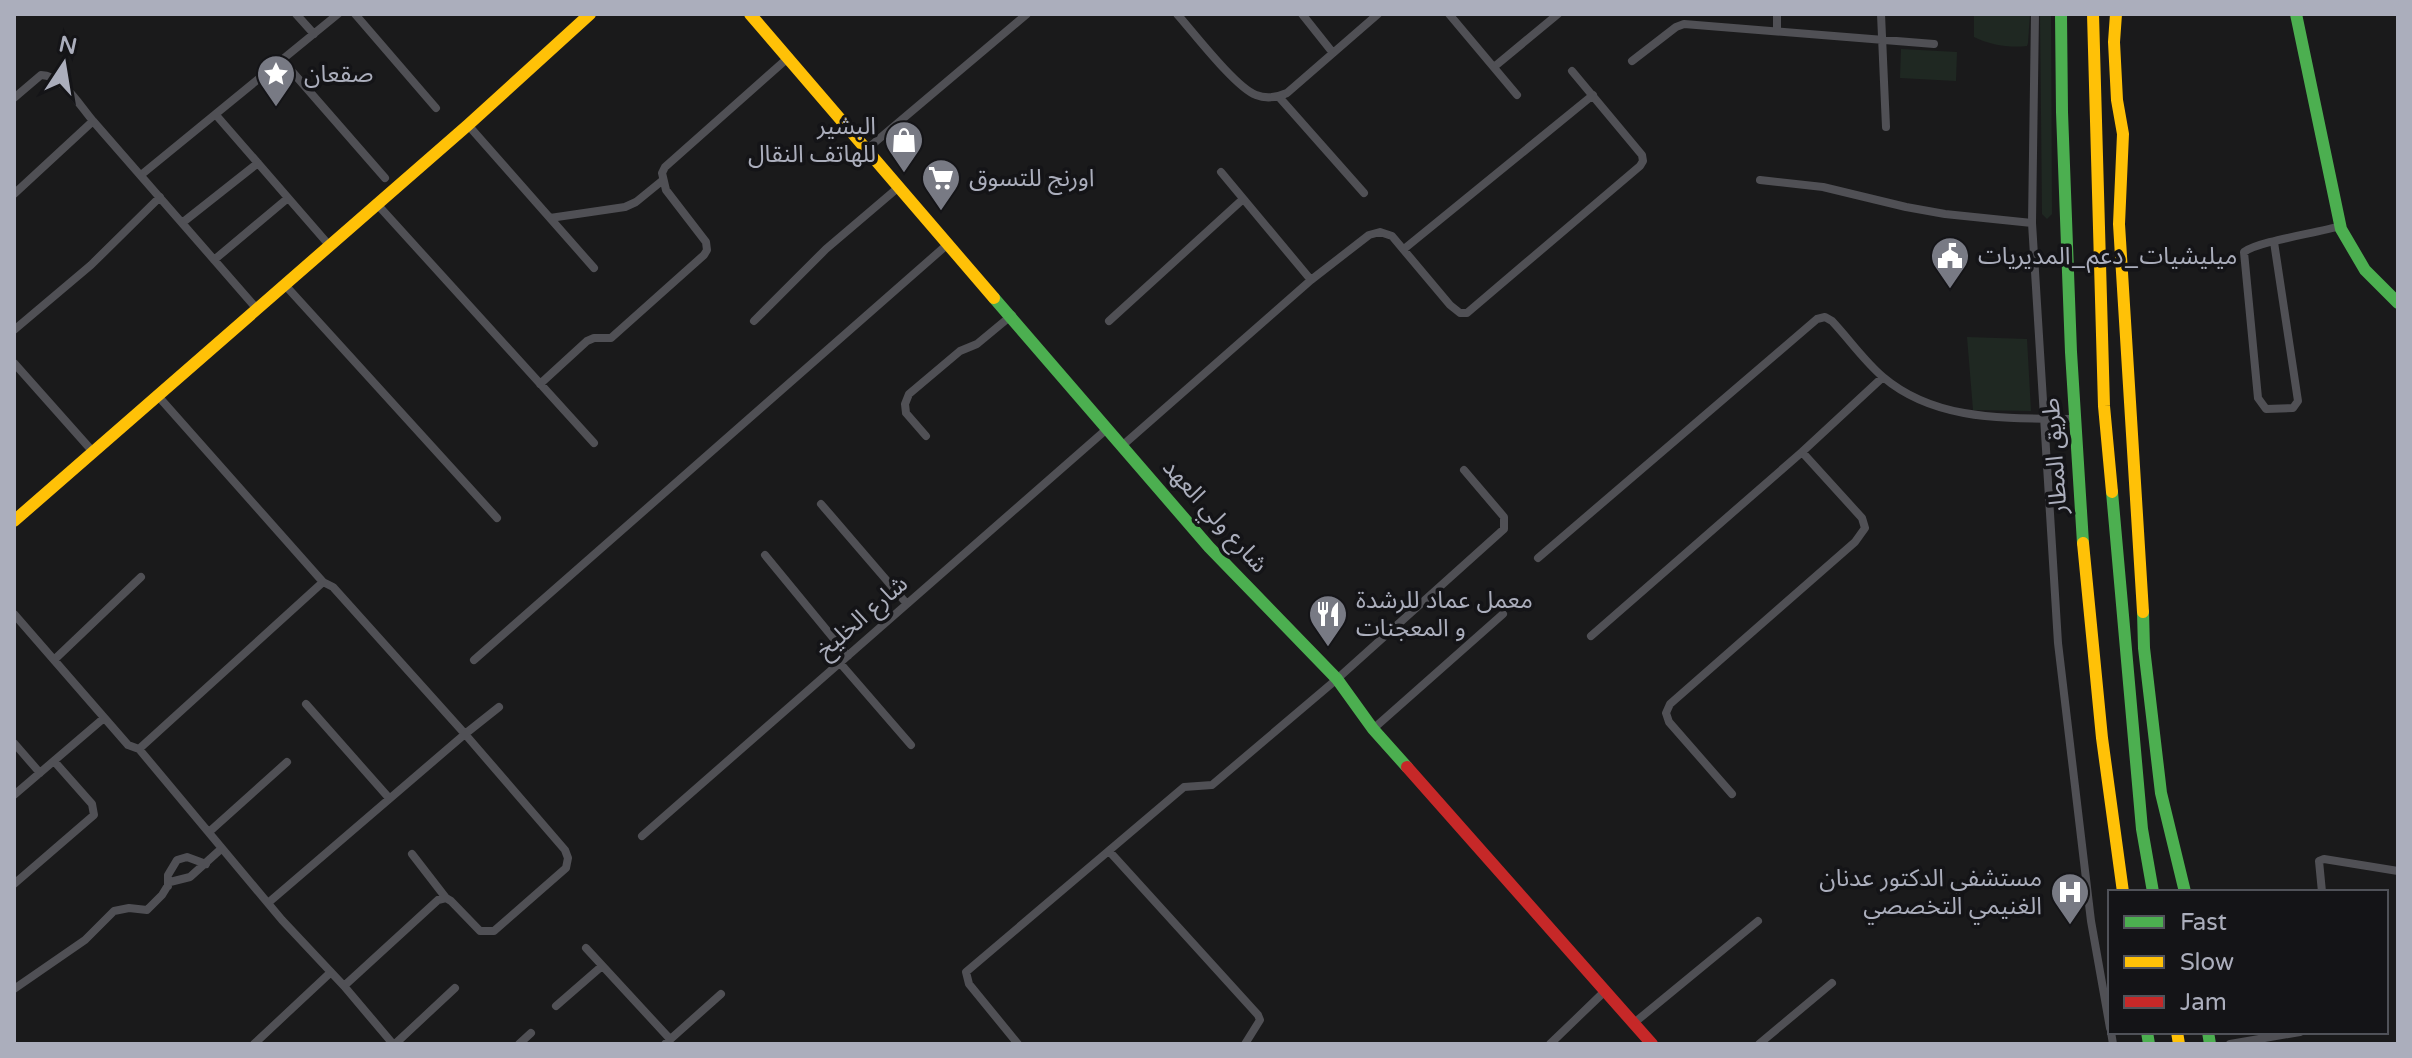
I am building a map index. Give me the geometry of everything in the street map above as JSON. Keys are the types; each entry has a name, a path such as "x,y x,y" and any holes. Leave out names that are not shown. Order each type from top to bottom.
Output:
{"main road":[{"path":"14,521 468,125 590,14"},
{"name":"شارع ولي العهد","path":"750,14 1209,547 1337,679 1373,729 1652,1044"},
{"name":"طريق المطار","path":"2061,14 2073,419 2093,657 2123,890"},
{"path":"2093,14 2104,406 2142,829 2154,890"},
{"path":"2116,14 2117,100 2123,134 2119,224 2142,564 2144,648 2161,793 2185,890"},
{"path":"2296,14 2340,226 2352,255 2366,275 2398,303"}],"street":[{"path":"296,14 314,34"},
{"path":"141,175 338,14"},
{"path":"355,14 436,108"},
{"path":"1177,14 1253,95 1279,97 1378,14"},
{"path":"1302,14 1333,53"},
{"path":"1449,14 1517,95"},
{"path":"1494,67 1558,14"},
{"path":"1777,14 1777,30"},
{"path":"1881,14 1886,127"},
{"path":"2035,14 2032,223 2058,643 2092,930 2108,1019"},
{"path":"867,149 1025,15"},
{"path":"1632,61 1680,25 1934,44"},
{"path":"540,384 587,341 611,338 665,292 707,250 706,242 666,190 663,180 665,167 789,57"},
{"path":"282,60 385,178"},
{"path":"1123,445 1311,280 1369,235 1380,232 1392,236 1450,305 1460,313 1467,313 1643,161 1642,155 1572,71"},
{"path":"14,98 41,75 47,74 61,84 257,309"},
{"path":"1404,249 1593,95"},
{"path":"1279,97 1364,193"},
{"path":"216,115 329,245"},
{"path":"14,194 93,121"},
{"path":"468,125 594,268"},
{"path":"182,223 258,163"},
{"path":"1221,172 1311,280"},
{"path":"550,218 625,207 663,180"},
{"path":"1760,180 1823,187 1945,214 2032,223"},
{"path":"754,321 826,249 900,186"},
{"path":"14,330 91,265 160,197"},
{"path":"214,260 288,198"},
{"path":"1109,321 1242,200"},
{"path":"376,203 594,443"},
{"path":"2274,242 2298,401 2293,408 2266,409 2258,398 2244,252 2249,248 2340,226"},
{"path":"474,660 949,243"},
{"path":"285,285 497,518"},
{"path":"926,436 906,413 909,394 960,351 977,344 1012,315"},
{"path":"1538,558 1817,319 1825,317 1832,321 1883,377 1913,396 1946,411 2003,417 2073,419"},
{"path":"14,363 94,453"},
{"path":"1591,636 1883,377"},
{"path":"158,396 323,582 333,587 465,734 565,850 568,862 566,868 494,931 480,931 446,898 412,854"},
{"name":"شارع الخليخ","path":"642,836 1108,428"},
{"path":"1732,794 1669,722 1666,713 1670,704 1855,542 1865,528 1862,518 1802,452"},
{"path":"1018,1044 969,984 966,972 1184,787 1212,785 1337,679 1504,529 1504,517 1464,470"},
{"path":"821,504 907,604"},
{"path":"765,555 848,656"},
{"path":"54,660 141,577"},
{"path":"139,749 323,582"},
{"path":"14,614 128,745 139,749 221,849 394,1044 455,988"},
{"path":"1373,729 1503,614"},
{"path":"840,663 911,745"},
{"path":"306,704 389,798"},
{"path":"268,903 499,707"},
{"path":"14,795 104,718"},
{"path":"14,743 40,773"},
{"path":"14,884 94,815 92,804 54,761"},
{"path":"209,832 287,762"},
{"path":"14,989 85,940 114,911 129,908 147,910 175,880 190,877 221,849"},
{"path":"1109,851 1258,1015 1258,1027 1245,1044"},
{"path":"168,887 168,875 177,860 187,857 206,864"},
{"path":"2322,890 2318,867 2319,861 2324,859 2398,871"},
{"path":"344,986 438,900 446,898"},
{"path":"1634,1023 1758,921"},
{"path":"586,948 668,1042 721,994"},
{"path":"556,1006 602,966"},
{"path":"254,1044 331,972"},
{"path":"1759,1044 1832,983"},
{"path":"1550,1044 1604,992"},
{"path":"519,1044 531,1033"},
{"path":"2230,1044 2288,1034"}],"shaded area":[{"path":"1974,14 2030,14 2027,46 2000,45 1974,37"},
{"path":"2040,14 2051,14 2052,214 2047,219 2042,214"},
{"path":"1901,49 1957,52 1956,81 1900,78"},
{"path":"1967,337 2027,339 2031,411 1973,410"}],"traffic: fast":[{"path":"2061,14 2071,352 2083,543"},
{"path":"2296,14 2341,229 2365,270 2398,303"},
{"path":"994,298 1209,547 1337,679 1373,729 1407,767"},
{"path":"2112,492 2142,829 2153,890"},
{"path":"2143,612 2144,648 2161,793 2185,890"},
{"path":"2147,1034 2149,1044"},
{"path":"2208,1034 2210,1044"}],"traffic: slow":[{"path":"14,521 468,125 590,14"},
{"path":"750,14 994,298"},
{"path":"2093,14 2104,406 2112,492"},
{"path":"2116,14 2117,100 2123,134 2119,224 2143,612"},
{"path":"2083,543 2102,738 2123,890"},
{"path":"2177,1034 2179,1044"}],"traffic: jam":[{"path":"1407,767 1652,1044"}],"place":[{"name":"صقعان","path":"276,108"},
{"name":"البشير للهاتف النقال","path":"904,174"},
{"name":"اورنج للتسوق","path":"941,212"},
{"name":"ميليشيات_دعم_المديريات","path":"1950,290"},
{"name":"معمل عماد للرشدة و المعجنات","path":"1328,648"},
{"name":"مستشفي الدكتور عدنان الغنيمي التخصصي","path":"2070,926"}]}
